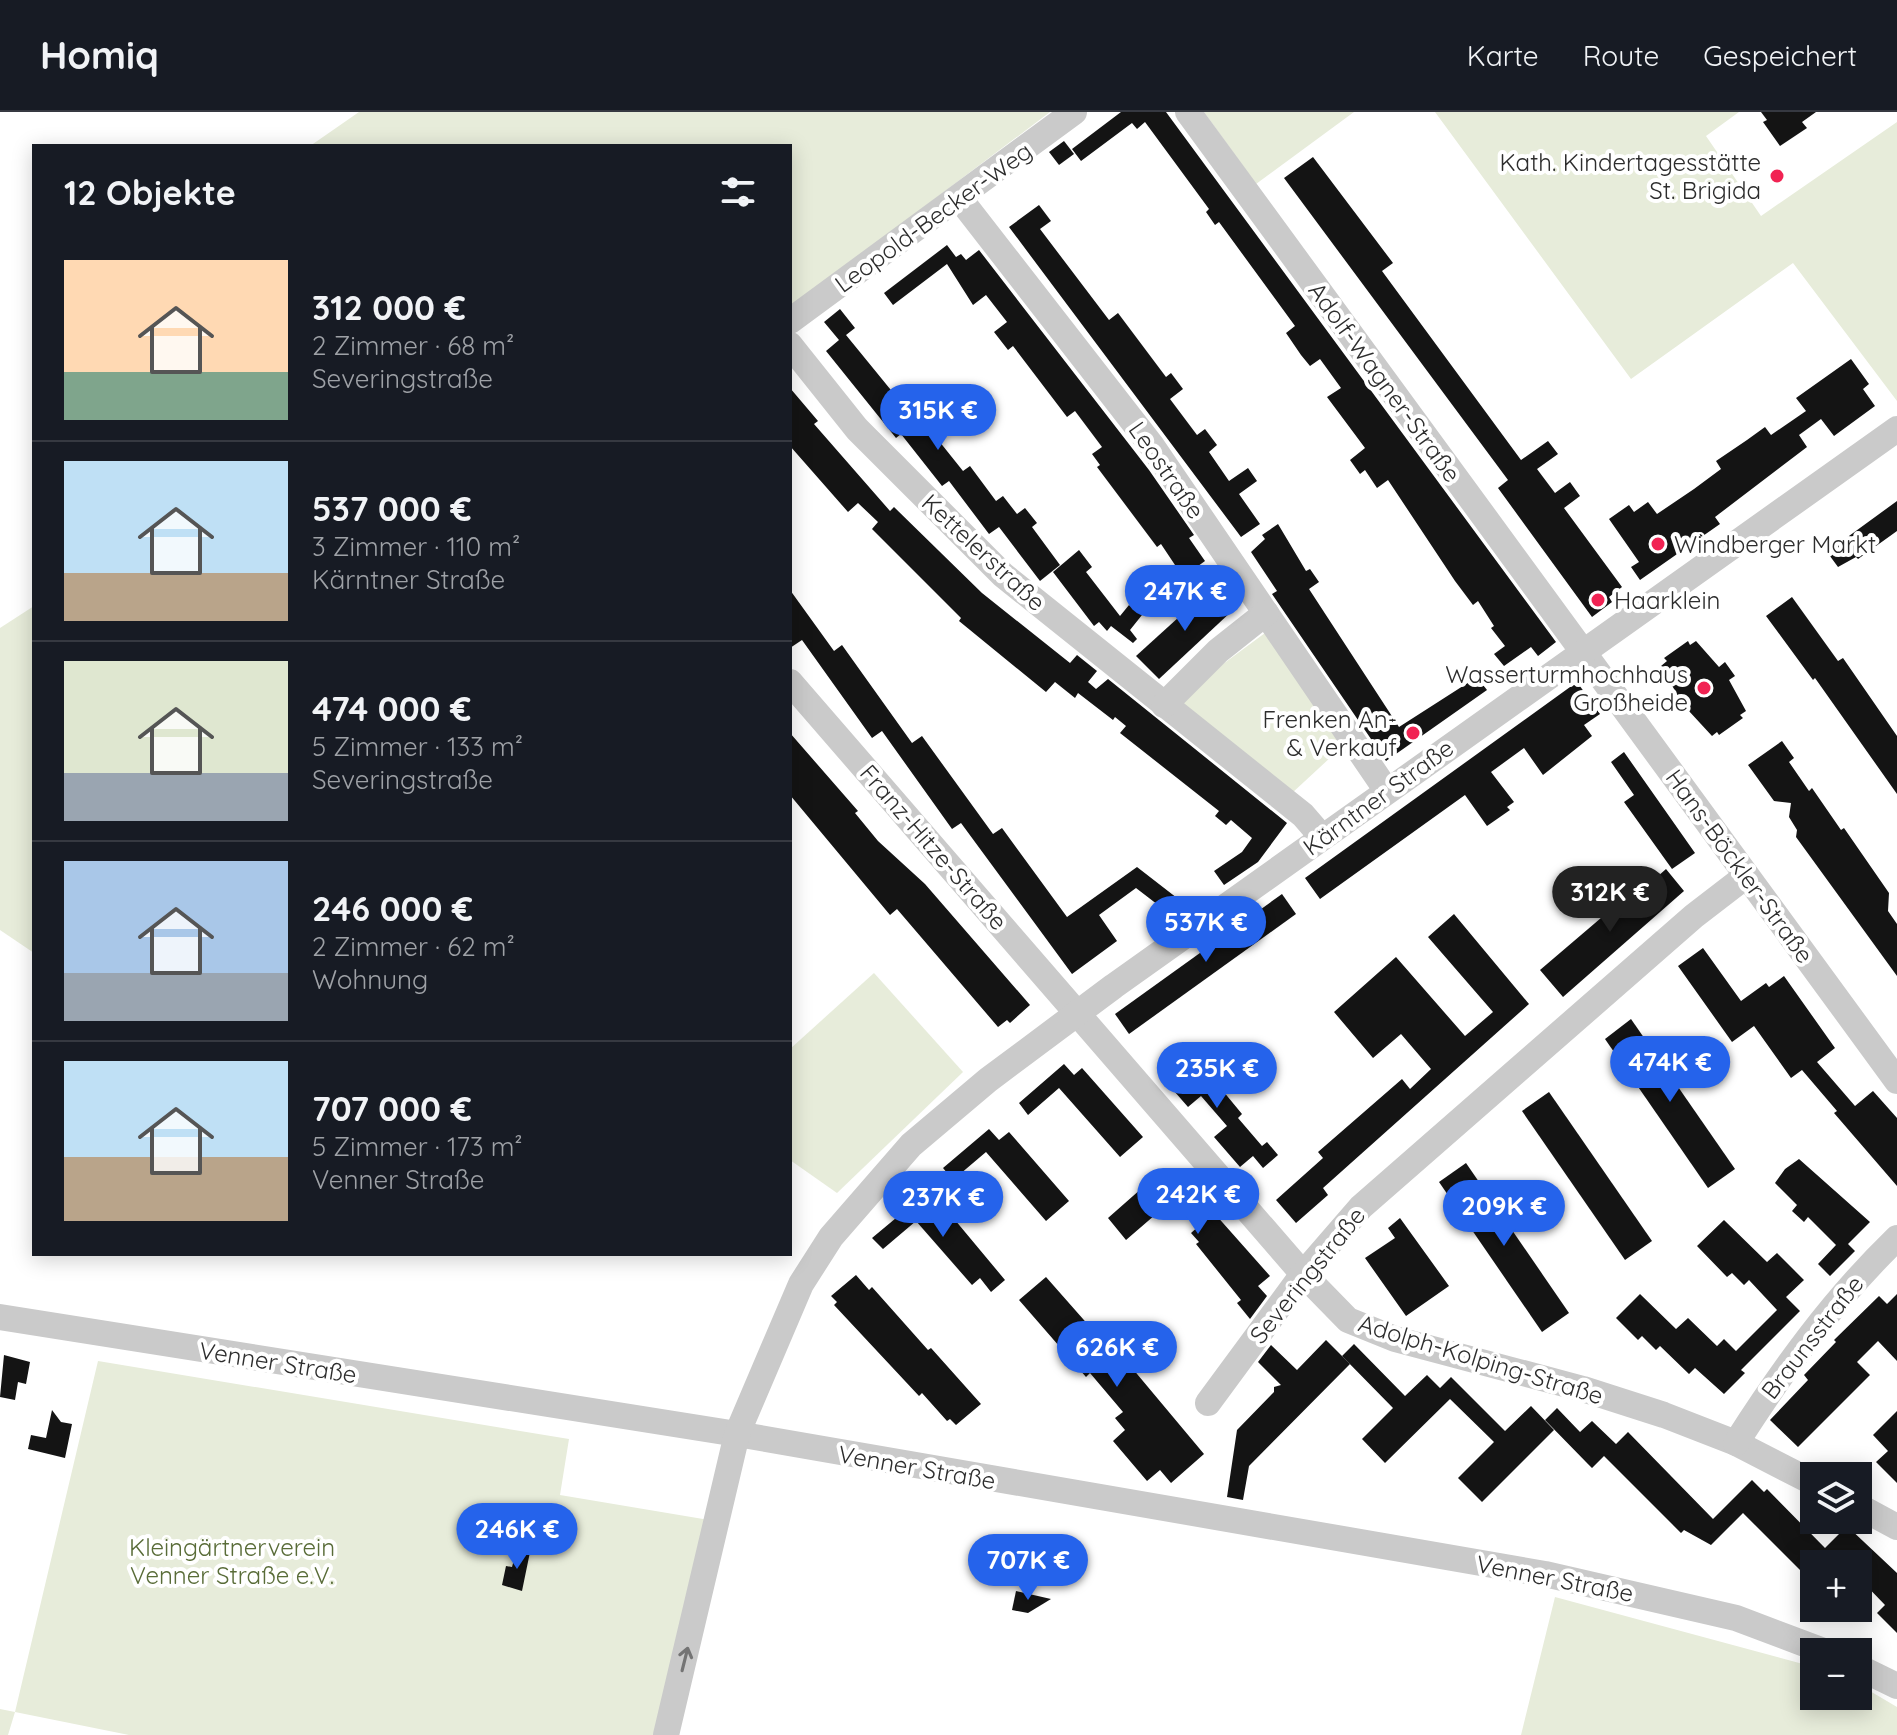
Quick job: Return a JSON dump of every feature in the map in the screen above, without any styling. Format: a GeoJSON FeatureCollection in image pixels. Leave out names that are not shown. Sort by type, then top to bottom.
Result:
{"type":"FeatureCollection","features":[{"type":"Feature","properties":{"kind":"street","name":"Leopold-Becker-Weg"},"geometry":{"type":"LineString","coordinates":[[792,320],[960,199],[1074,112]]}},
{"type":"Feature","properties":{"kind":"street","name":"Adolf-Wagner-Straße"},"geometry":{"type":"LineString","coordinates":[[1188,112],[1582,651]]}},
{"type":"Feature","properties":{"kind":"street","name":"Leostraße"},"geometry":{"type":"LineString","coordinates":[[960,199],[1144,435],[1387,791]]}},
{"type":"Feature","properties":{"kind":"street","name":"Kettelerstraße"},"geometry":{"type":"LineString","coordinates":[[792,348],[857,429],[1003,575],[1303,815],[1322,837]]}},
{"type":"Feature","properties":{"kind":"street","name":"Kärntner Straße"},"geometry":{"type":"LineString","coordinates":[[666,1735],[737,1434],[801,1284],[850,1213],[911,1145],[1077,1013],[1897,429]]}},
{"type":"Feature","properties":{"kind":"street"},"geometry":{"type":"LineString","coordinates":[[1164,705],[1218,651],[1266,613]]}},
{"type":"Feature","properties":{"kind":"street","name":"Hans-Böckler-Straße"},"geometry":{"type":"LineString","coordinates":[[1582,651],[1897,1081]]}},
{"type":"Feature","properties":{"kind":"street","name":"Franz-Hitze-Straße"},"geometry":{"type":"LineString","coordinates":[[792,684],[1077,1013]]}},
{"type":"Feature","properties":{"kind":"street","name":"Severingstraße"},"geometry":{"type":"LineString","coordinates":[[1208,1403],[1303,1274],[1361,1207],[1694,916],[1746,876]]}},
{"type":"Feature","properties":{"kind":"street","name":"Adolph-Kolping-Straße"},"geometry":{"type":"LineString","coordinates":[[1077,1013],[1303,1274],[1348,1320],[1383,1334],[1583,1389],[1736,1443],[1800,1476]]}},
{"type":"Feature","properties":{"kind":"street","name":"Braunsstraße"},"geometry":{"type":"LineString","coordinates":[[1736,1443],[1792,1356],[1849,1284],[1897,1238]]}},
{"type":"Feature","properties":{"kind":"street","name":"Venner Straße"},"geometry":{"type":"LineString","coordinates":[[12,1319],[737,1434],[1545,1574],[1736,1618],[1800,1642]]}},
{"type":"Feature","properties":{"kind":"street"},"geometry":{"type":"LineString","coordinates":[[1872,1514],[1897,1527]]}},
{"type":"Feature","properties":{"kind":"street"},"geometry":{"type":"LineString","coordinates":[[1872,1674],[1897,1686]]}},
{"type":"Feature","properties":{"kind":"green space"},"geometry":{"type":"Polygon","coordinates":[[[359,112],[1050,112],[792,306],[792,144],[313,144],[359,112]]]}},
{"type":"Feature","properties":{"kind":"green space"},"geometry":{"type":"Polygon","coordinates":[[[1204,112],[1354,112],[1256,184],[1204,112]]]}},
{"type":"Feature","properties":{"kind":"green space"},"geometry":{"type":"Polygon","coordinates":[[[1435,112],[1739,112],[1706,136],[1761,216],[1897,122],[1897,401],[1793,263],[1631,379],[1435,112]]]}},
{"type":"Feature","properties":{"kind":"green space"},"geometry":{"type":"Polygon","coordinates":[[[32,607],[32,952],[0,930],[0,628],[32,607]]]}},
{"type":"Feature","properties":{"kind":"green space"},"geometry":{"type":"Polygon","coordinates":[[[1265,633],[1345,744],[1291,794],[1180,706],[1219,667],[1265,633]]]}},
{"type":"Feature","properties":{"kind":"green space"},"geometry":{"type":"Polygon","coordinates":[[[874,973],[963,1072],[837,1193],[792,1161],[792,1047],[874,973]]]}},
{"type":"Feature","properties":{"kind":"green space","name":"Kleingärtnerverein Venner Straße e.V."},"geometry":{"type":"Polygon","coordinates":[[[98,1361],[569,1439],[560,1495],[715,1521],[662,1735],[129,1735],[15,1712],[98,1361]]]}},
{"type":"Feature","properties":{"kind":"green space"},"geometry":{"type":"Polygon","coordinates":[[[1555,1597],[1800,1663],[1800,1710],[1872,1710],[1872,1692],[1897,1707],[1897,1735],[1521,1735],[1555,1597]]]}},
{"type":"Feature","properties":{"kind":"green space"},"geometry":{"type":"Polygon","coordinates":[[[0,1709],[15,1712],[8,1735],[0,1735],[0,1709]]]}},
{"type":"Feature","properties":{"kind":"building"},"geometry":{"type":"Polygon","coordinates":[[[1121,112],[1166,112],[1556,642],[1538,656],[1531,647],[1504,666],[1494,654],[1505,646],[1491,628],[1494,626],[1478,601],[1473,605],[1455,581],[1388,480],[1377,488],[1365,470],[1360,474],[1350,460],[1365,448],[1327,397],[1341,388],[1320,359],[1310,366],[1301,355],[1286,333],[1295,326],[1219,222],[1215,225],[1206,212],[1209,209],[1145,122],[1137,129],[1132,123],[1081,161],[1072,149],[1121,112]]]}},
{"type":"Feature","properties":{"kind":"building"},"geometry":{"type":"Polygon","coordinates":[[[1761,112],[1816,112],[1802,122],[1807,128],[1780,146],[1763,122],[1767,120],[1761,112]]]}},
{"type":"Feature","properties":{"kind":"building"},"geometry":{"type":"Polygon","coordinates":[[[1064,141],[1074,154],[1059,165],[1049,152],[1064,141]]]}},
{"type":"Feature","properties":{"kind":"building"},"geometry":{"type":"Polygon","coordinates":[[[1313,157],[1393,263],[1382,271],[1521,460],[1548,441],[1558,454],[1537,469],[1555,493],[1570,482],[1580,496],[1564,508],[1622,587],[1609,597],[1612,602],[1592,617],[1498,488],[1508,480],[1284,178],[1313,157]]]}},
{"type":"Feature","properties":{"kind":"building"},"geometry":{"type":"Polygon","coordinates":[[[1039,205],[1051,221],[1040,229],[1109,320],[1118,313],[1166,377],[1171,373],[1183,389],[1170,399],[1197,435],[1205,429],[1217,445],[1209,452],[1229,481],[1248,468],[1257,481],[1239,494],[1260,524],[1241,537],[1009,227],[1039,205]]]}},
{"type":"Feature","properties":{"kind":"building"},"geometry":{"type":"Polygon","coordinates":[[[947,245],[956,257],[961,254],[966,260],[979,250],[1149,470],[1194,535],[1189,538],[1205,561],[1183,577],[1161,544],[1157,547],[1097,467],[1100,465],[1092,454],[1102,447],[1075,411],[1067,417],[1013,346],[1008,350],[994,332],[1007,322],[986,295],[973,305],[947,264],[893,305],[884,293],[947,245]]]}},
{"type":"Feature","properties":{"kind":"building"},"geometry":{"type":"Polygon","coordinates":[[[840,309],[855,328],[846,335],[917,422],[934,409],[947,427],[935,436],[963,471],[970,466],[996,501],[1003,496],[1017,514],[1025,508],[1037,523],[1032,527],[1060,565],[1040,581],[999,527],[989,534],[949,481],[942,486],[901,434],[896,438],[826,351],[839,340],[824,322],[840,309]]]}},
{"type":"Feature","properties":{"kind":"building"},"geometry":{"type":"Polygon","coordinates":[[[1851,359],[1869,384],[1863,389],[1875,406],[1834,436],[1821,419],[1799,435],[1807,447],[1715,517],[1720,524],[1640,580],[1631,567],[1639,562],[1609,519],[1629,505],[1634,512],[1648,502],[1657,514],[1721,469],[1716,461],[1765,427],[1771,435],[1806,411],[1796,398],[1851,359]]]}},
{"type":"Feature","properties":{"kind":"building"},"geometry":{"type":"Polygon","coordinates":[[[792,390],[818,421],[814,424],[890,511],[894,507],[982,593],[1070,663],[1077,655],[1097,671],[1088,682],[1096,689],[1108,679],[1287,823],[1258,862],[1224,885],[1214,871],[1242,852],[1252,838],[1231,820],[1226,825],[1215,816],[1219,811],[1120,733],[1126,726],[1115,717],[1113,720],[1078,693],[1075,698],[1055,682],[1046,692],[959,621],[961,618],[872,529],[878,522],[858,503],[848,512],[792,448],[792,390]]]}},
{"type":"Feature","properties":{"kind":"building"},"geometry":{"type":"Polygon","coordinates":[[[1897,501],[1897,531],[1858,559],[1856,557],[1838,567],[1827,552],[1897,501]]]}},
{"type":"Feature","properties":{"kind":"building"},"geometry":{"type":"Polygon","coordinates":[[[1278,524],[1306,571],[1310,569],[1319,582],[1309,589],[1399,727],[1477,677],[1487,690],[1386,761],[1272,594],[1277,591],[1251,552],[1265,539],[1262,535],[1278,524]]]}},
{"type":"Feature","properties":{"kind":"building"},"geometry":{"type":"Polygon","coordinates":[[[1079,550],[1092,567],[1086,572],[1120,616],[1129,605],[1142,615],[1130,630],[1137,639],[1133,643],[1111,626],[1107,631],[1099,622],[1094,626],[1053,572],[1079,550]]]}},
{"type":"Feature","properties":{"kind":"building"},"geometry":{"type":"Polygon","coordinates":[[[1212,587],[1233,610],[1159,679],[1136,656],[1212,587]]]}},
{"type":"Feature","properties":{"kind":"building"},"geometry":{"type":"Polygon","coordinates":[[[792,593],[834,651],[842,645],[912,743],[922,736],[993,834],[1002,828],[1067,917],[1137,867],[1177,898],[1162,908],[1136,888],[1099,915],[1117,941],[1072,974],[961,823],[952,829],[882,731],[872,738],[802,640],[792,647],[792,593]]]}},
{"type":"Feature","properties":{"kind":"building"},"geometry":{"type":"Polygon","coordinates":[[[1792,597],[1838,661],[1843,658],[1897,736],[1897,794],[1815,678],[1813,680],[1766,616],[1792,597]]]}},
{"type":"Feature","properties":{"kind":"building","name":"Wasserturmhochhaus Großheide"},"geometry":{"type":"Polygon","coordinates":[[[1688,641],[1690,645],[1696,641],[1719,667],[1725,662],[1735,676],[1729,680],[1746,711],[1740,715],[1743,718],[1719,735],[1717,732],[1712,736],[1688,710],[1682,714],[1673,700],[1678,696],[1661,666],[1667,661],[1664,658],[1688,641]]]}},
{"type":"Feature","properties":{"kind":"building"},"geometry":{"type":"Polygon","coordinates":[[[1577,682],[1600,714],[1584,725],[1592,736],[1543,775],[1524,748],[1491,772],[1514,802],[1507,807],[1510,810],[1487,826],[1465,795],[1320,899],[1305,878],[1577,682]]]}},
{"type":"Feature","properties":{"kind":"building"},"geometry":{"type":"Polygon","coordinates":[[[792,735],[858,811],[855,813],[878,841],[925,884],[1030,1005],[1010,1023],[1007,1020],[998,1027],[897,909],[890,915],[792,797],[792,735]]]}},
{"type":"Feature","properties":{"kind":"building"},"geometry":{"type":"Polygon","coordinates":[[[1782,741],[1794,758],[1789,762],[1809,791],[1812,788],[1841,830],[1844,828],[1889,893],[1888,911],[1897,924],[1897,976],[1796,837],[1797,830],[1789,817],[1791,803],[1774,801],[1748,765],[1782,741]]]}},
{"type":"Feature","properties":{"kind":"building"},"geometry":{"type":"Polygon","coordinates":[[[1624,752],[1695,853],[1672,869],[1624,802],[1634,795],[1611,762],[1624,752]]]}},
{"type":"Feature","properties":{"kind":"building"},"geometry":{"type":"Polygon","coordinates":[[[1666,869],[1684,891],[1563,997],[1540,970],[1615,906],[1619,911],[1666,869]]]}},
{"type":"Feature","properties":{"kind":"building"},"geometry":{"type":"Polygon","coordinates":[[[1282,894],[1296,914],[1129,1034],[1115,1014],[1282,894]]]}},
{"type":"Feature","properties":{"kind":"building"},"geometry":{"type":"Polygon","coordinates":[[[1454,914],[1529,1004],[1323,1188],[1328,1195],[1296,1223],[1276,1200],[1323,1158],[1318,1152],[1402,1079],[1410,1089],[1431,1069],[1401,1034],[1373,1058],[1334,1012],[1396,957],[1465,1036],[1493,1012],[1428,937],[1454,914]]]}},
{"type":"Feature","properties":{"kind":"building"},"geometry":{"type":"Polygon","coordinates":[[[1703,948],[1741,1001],[1766,983],[1769,987],[1784,976],[1835,1048],[1817,1062],[1855,1106],[1873,1091],[1897,1118],[1897,1186],[1834,1113],[1837,1111],[1802,1070],[1791,1078],[1754,1026],[1732,1042],[1678,966],[1703,948]]]}},
{"type":"Feature","properties":{"kind":"building"},"geometry":{"type":"Polygon","coordinates":[[[1631,1019],[1735,1169],[1708,1188],[1605,1039],[1631,1019]]]}},
{"type":"Feature","properties":{"kind":"building"},"geometry":{"type":"Polygon","coordinates":[[[1190,1051],[1242,1114],[1238,1118],[1262,1146],[1267,1142],[1278,1155],[1263,1168],[1253,1156],[1240,1167],[1214,1137],[1227,1126],[1201,1096],[1188,1107],[1161,1076],[1190,1051]]]}},
{"type":"Feature","properties":{"kind":"building"},"geometry":{"type":"Polygon","coordinates":[[[1064,1064],[1074,1075],[1082,1068],[1143,1137],[1120,1157],[1059,1088],[1028,1115],[1019,1103],[1064,1064]]]}},
{"type":"Feature","properties":{"kind":"building"},"geometry":{"type":"Polygon","coordinates":[[[1549,1092],[1652,1241],[1625,1260],[1522,1111],[1549,1092]]]}},
{"type":"Feature","properties":{"kind":"building"},"geometry":{"type":"Polygon","coordinates":[[[989,1129],[999,1140],[1009,1132],[1069,1201],[1046,1221],[986,1152],[953,1180],[943,1168],[989,1129]]]}},
{"type":"Feature","properties":{"kind":"building"},"geometry":{"type":"Polygon","coordinates":[[[1799,1159],[1870,1222],[1848,1244],[1855,1251],[1830,1276],[1818,1264],[1836,1245],[1808,1217],[1804,1222],[1792,1211],[1797,1205],[1775,1183],[1785,1169],[1799,1159]]]}},
{"type":"Feature","properties":{"kind":"building"},"geometry":{"type":"Polygon","coordinates":[[[1466,1163],[1569,1313],[1542,1332],[1439,1182],[1466,1163]]]}},
{"type":"Feature","properties":{"kind":"building"},"geometry":{"type":"Polygon","coordinates":[[[1176,1170],[1270,1276],[1258,1286],[1267,1296],[1250,1319],[1237,1303],[1241,1300],[1196,1244],[1199,1242],[1191,1233],[1201,1224],[1177,1196],[1126,1240],[1108,1218],[1158,1174],[1164,1181],[1176,1170]]]}},
{"type":"Feature","properties":{"kind":"building"},"geometry":{"type":"Polygon","coordinates":[[[914,1194],[924,1205],[935,1196],[1005,1280],[991,1292],[980,1278],[972,1285],[916,1221],[883,1249],[872,1238],[896,1218],[892,1213],[914,1194]]]}},
{"type":"Feature","properties":{"kind":"building"},"geometry":{"type":"Polygon","coordinates":[[[1400,1218],[1449,1286],[1406,1316],[1365,1258],[1395,1238],[1388,1228],[1400,1218]]]}},
{"type":"Feature","properties":{"kind":"building"},"geometry":{"type":"Polygon","coordinates":[[[1724,1220],[1767,1262],[1777,1253],[1804,1280],[1786,1297],[1800,1311],[1741,1370],[1745,1373],[1724,1394],[1695,1368],[1689,1374],[1660,1346],[1656,1350],[1642,1336],[1638,1340],[1616,1318],[1640,1294],[1676,1329],[1688,1318],[1717,1346],[1724,1339],[1736,1351],[1777,1310],[1749,1280],[1744,1285],[1732,1273],[1727,1277],[1697,1246],[1724,1220]]]}},
{"type":"Feature","properties":{"kind":"building"},"geometry":{"type":"Polygon","coordinates":[[[856,1275],[869,1290],[872,1287],[981,1404],[956,1425],[950,1419],[947,1421],[922,1393],[919,1396],[834,1305],[837,1302],[831,1296],[856,1275]]]}},
{"type":"Feature","properties":{"kind":"building"},"geometry":{"type":"Polygon","coordinates":[[[1046,1277],[1113,1353],[1117,1350],[1204,1454],[1171,1483],[1160,1470],[1147,1481],[1113,1441],[1125,1430],[1115,1418],[1123,1412],[1090,1373],[1086,1377],[1019,1300],[1046,1277]]]}},
{"type":"Feature","properties":{"kind":"building"},"geometry":{"type":"Polygon","coordinates":[[[1897,1294],[1897,1361],[1878,1341],[1857,1362],[1870,1375],[1798,1447],[1770,1420],[1808,1380],[1804,1375],[1836,1342],[1834,1340],[1879,1296],[1887,1304],[1897,1294]]]}},
{"type":"Feature","properties":{"kind":"building"},"geometry":{"type":"Polygon","coordinates":[[[1326,1340],[1350,1364],[1249,1466],[1243,1500],[1227,1497],[1237,1430],[1274,1392],[1274,1387],[1281,1385],[1258,1362],[1271,1345],[1297,1370],[1326,1340]]]}},
{"type":"Feature","properties":{"kind":"building"},"geometry":{"type":"Polygon","coordinates":[[[1354,1344],[1405,1396],[1427,1375],[1440,1388],[1451,1377],[1505,1431],[1531,1406],[1554,1430],[1482,1502],[1458,1478],[1494,1442],[1450,1399],[1385,1463],[1362,1439],[1393,1408],[1342,1356],[1354,1344]]]}},
{"type":"Feature","properties":{"kind":"building"},"geometry":{"type":"Polygon","coordinates":[[[4,1355],[30,1362],[26,1384],[18,1382],[15,1400],[0,1397],[4,1355]]]}},
{"type":"Feature","properties":{"kind":"building"},"geometry":{"type":"Polygon","coordinates":[[[1557,1408],[1580,1432],[1592,1421],[1616,1444],[1628,1432],[1713,1519],[1752,1480],[1764,1492],[1767,1489],[1800,1523],[1800,1534],[1811,1534],[1825,1548],[1839,1534],[1856,1534],[1897,1573],[1897,1633],[1877,1613],[1885,1605],[1872,1592],[1872,1550],[1800,1550],[1800,1570],[1743,1513],[1711,1545],[1684,1530],[1681,1533],[1604,1456],[1592,1468],[1545,1420],[1557,1408]]]}},
{"type":"Feature","properties":{"kind":"building"},"geometry":{"type":"Polygon","coordinates":[[[52,1410],[61,1422],[72,1424],[65,1458],[28,1449],[31,1435],[46,1438],[52,1410]]]}},
{"type":"Feature","properties":{"kind":"building"},"geometry":{"type":"Polygon","coordinates":[[[1897,1411],[1897,1483],[1876,1462],[1888,1451],[1873,1435],[1897,1411]]]}},
{"type":"Feature","properties":{"kind":"building"},"geometry":{"type":"Polygon","coordinates":[[[517,1549],[530,1552],[522,1591],[502,1585],[506,1566],[512,1567],[517,1549]]]}},
{"type":"Feature","properties":{"kind":"building"},"geometry":{"type":"Polygon","coordinates":[[[1016,1591],[1051,1599],[1028,1613],[1012,1610],[1016,1591]]]}},
{"type":"Feature","properties":{"kind":"place","name":"Kath. Kindertagesstätte St. Brigida"},"geometry":{"type":"Point","coordinates":[1777,176]}},
{"type":"Feature","properties":{"kind":"place","name":"Windberger Markt"},"geometry":{"type":"Point","coordinates":[1658,544]}},
{"type":"Feature","properties":{"kind":"place","name":"Haarklein"},"geometry":{"type":"Point","coordinates":[1598,600]}},
{"type":"Feature","properties":{"kind":"place","name":"Wasserturmhochhaus Großheide"},"geometry":{"type":"Point","coordinates":[1704,688]}},
{"type":"Feature","properties":{"kind":"place","name":"Frenken An- & Verkauf"},"geometry":{"type":"Point","coordinates":[1413,733]}}]}
